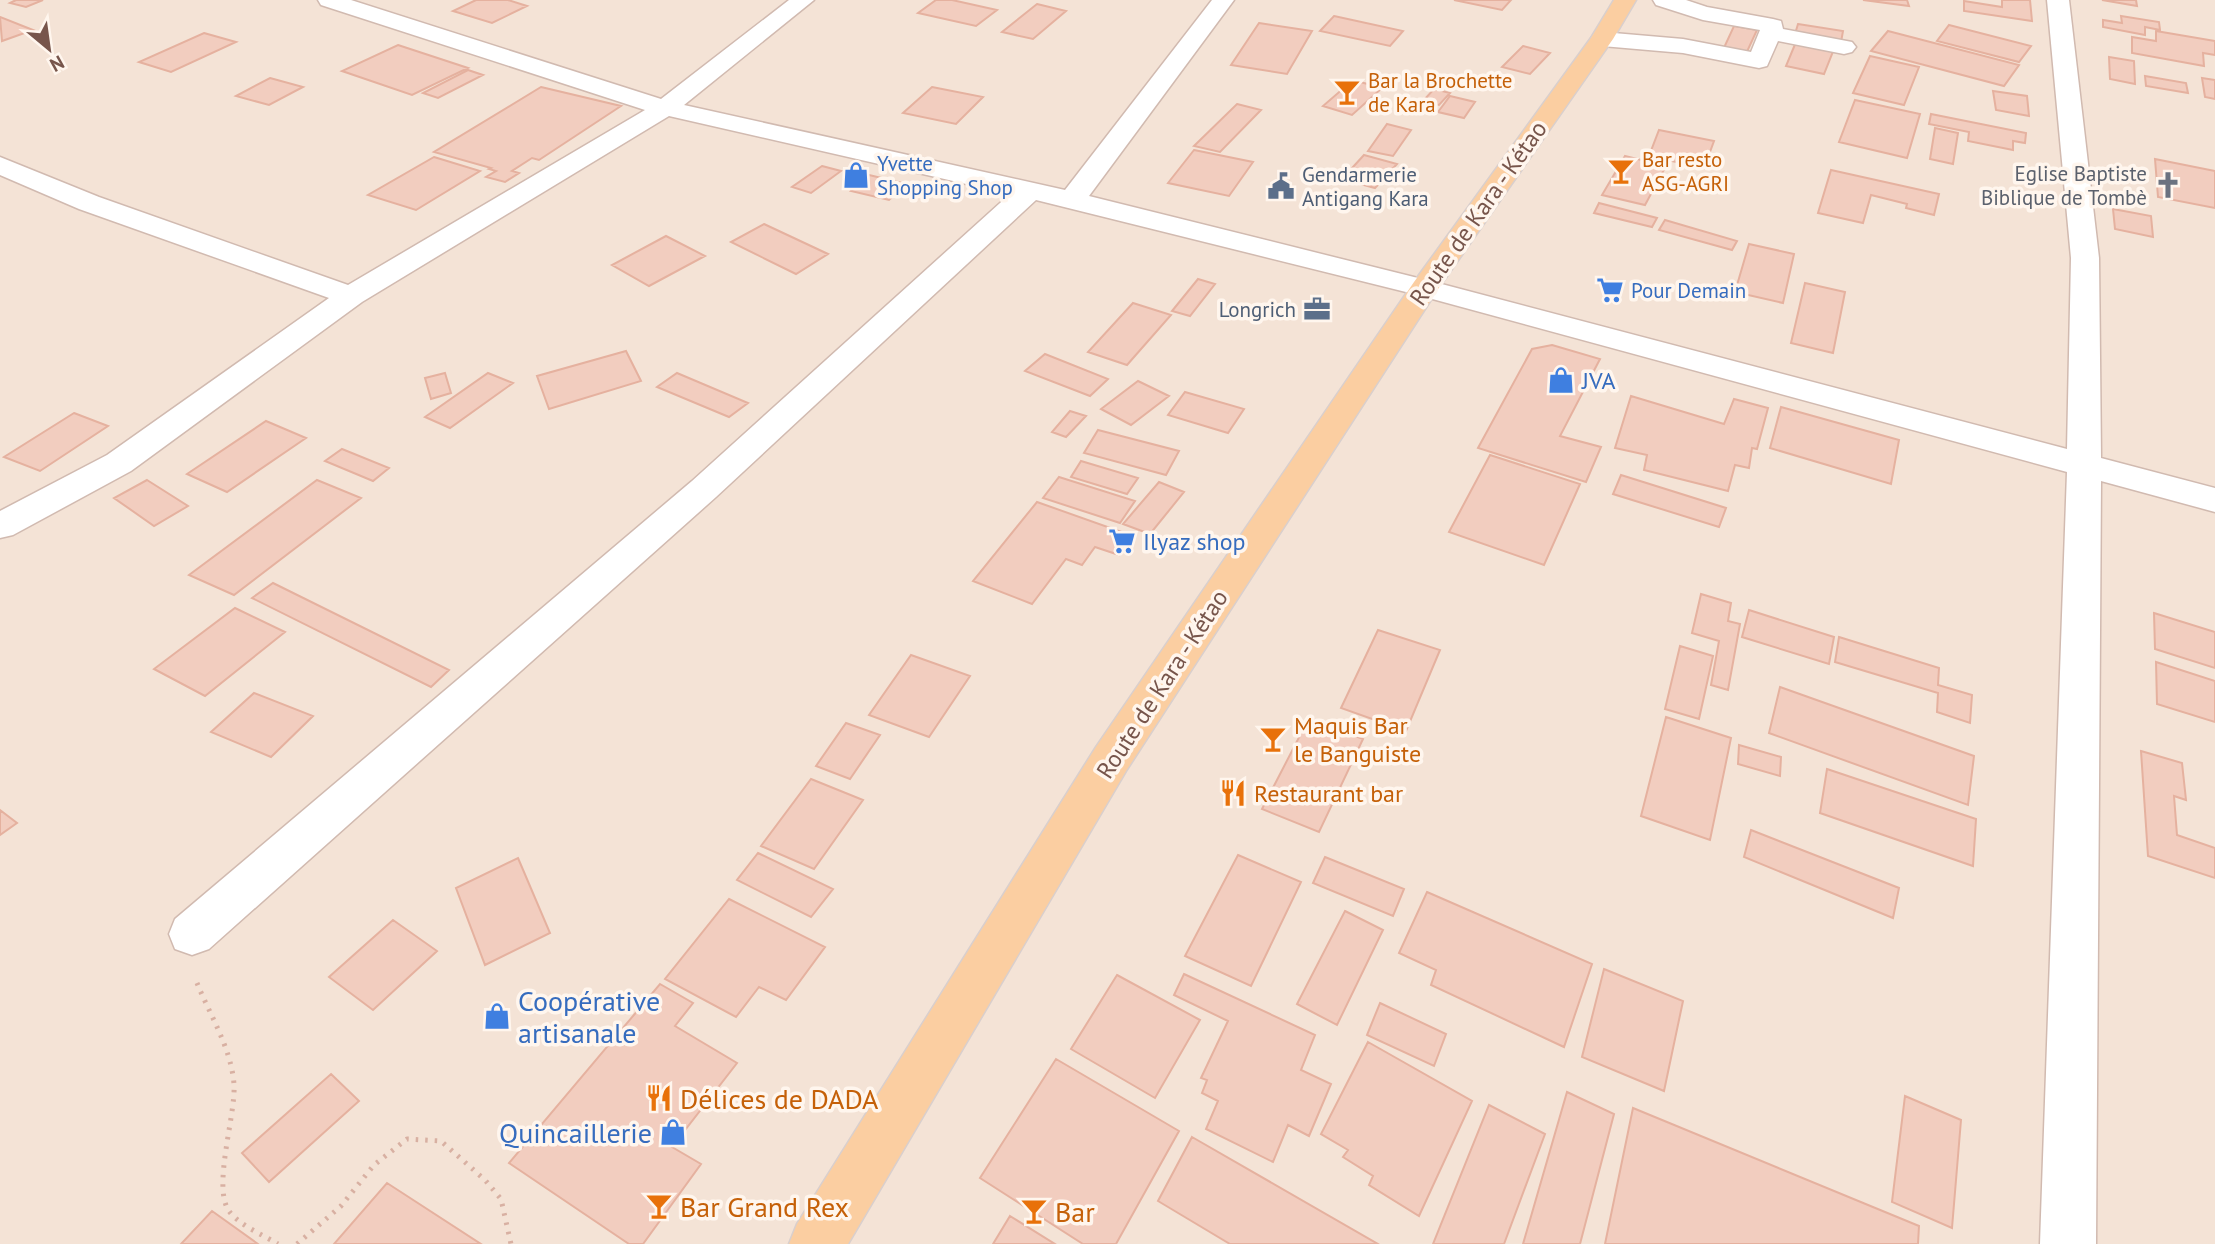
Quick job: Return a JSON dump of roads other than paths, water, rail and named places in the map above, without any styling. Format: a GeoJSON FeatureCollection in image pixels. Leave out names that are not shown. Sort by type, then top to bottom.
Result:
{"type":"FeatureCollection","features":[{"type":"Feature","properties":{"kind":"main road","name":"Route de Kara - Kétao"},"geometry":{"type":"LineString","coordinates":[[817,1244],[1111,759],[1424,288],[1602,39],[1625,0]]}},
{"type":"Feature","properties":{"kind":"street"},"geometry":{"type":"LineString","coordinates":[[0,526],[119,463],[351,296],[665,108],[803,0]]}},
{"type":"Feature","properties":{"kind":"street"},"geometry":{"type":"LineString","coordinates":[[1072,200],[1223,0]]}},
{"type":"Feature","properties":{"kind":"street"},"geometry":{"type":"LineString","coordinates":[[1602,39],[1683,46],[1759,61],[1773,26],[1703,13],[1664,0]]}},
{"type":"Feature","properties":{"kind":"street"},"geometry":{"type":"LineString","coordinates":[[2058,0],[2085,258],[2084,466],[2068,1244]]}},
{"type":"Feature","properties":{"kind":"street"},"geometry":{"type":"LineString","coordinates":[[341,1],[665,108],[1072,200],[1424,288],[2215,500]]}},
{"type":"Feature","properties":{"kind":"street"},"geometry":{"type":"LineString","coordinates":[[1683,46],[1703,13]]}},
{"type":"Feature","properties":{"kind":"street"},"geometry":{"type":"LineString","coordinates":[[1770,33],[1844,47]]}},
{"type":"Feature","properties":{"kind":"street"},"geometry":{"type":"LineString","coordinates":[[0,165],[89,203],[351,296]]}},
{"type":"Feature","properties":{"kind":"street"},"geometry":{"type":"LineString","coordinates":[[192,934],[705,489],[969,244],[1030,191]]}},
{"type":"Feature","properties":{"kind":"place","name":"Bar la Brochette de Kara"},"geometry":{"type":"Point","coordinates":[1347,92]}},
{"type":"Feature","properties":{"kind":"place","name":"Bar resto ASG-AGRI"},"geometry":{"type":"Point","coordinates":[1621,171]}},
{"type":"Feature","properties":{"kind":"place","name":"Yvette Shopping Shop"},"geometry":{"type":"Point","coordinates":[856,175]}},
{"type":"Feature","properties":{"kind":"place","name":"Eglise Baptiste Biblique de Tombè"},"geometry":{"type":"Point","coordinates":[2168,185]}},
{"type":"Feature","properties":{"kind":"place","name":"Gendarmerie Antigang Kara"},"geometry":{"type":"Point","coordinates":[1281,186]}},
{"type":"Feature","properties":{"kind":"place","name":"Pour Demain"},"geometry":{"type":"Point","coordinates":[1610,290]}},
{"type":"Feature","properties":{"kind":"place","name":"Longrich"},"geometry":{"type":"Point","coordinates":[1317,309]}},
{"type":"Feature","properties":{"kind":"place","name":"JVA"},"geometry":{"type":"Point","coordinates":[1561,380]}},
{"type":"Feature","properties":{"kind":"place","name":"Ilyaz shop"},"geometry":{"type":"Point","coordinates":[1122,541]}},
{"type":"Feature","properties":{"kind":"place","name":"Maquis Bar le Banguiste"},"geometry":{"type":"Point","coordinates":[1273,739]}},
{"type":"Feature","properties":{"kind":"place","name":"Restaurant bar"},"geometry":{"type":"Point","coordinates":[1233,793]}},
{"type":"Feature","properties":{"kind":"place","name":"Coopérative artisanale"},"geometry":{"type":"Point","coordinates":[497,1016]}},
{"type":"Feature","properties":{"kind":"place","name":"Délices de DADA"},"geometry":{"type":"Point","coordinates":[659,1098]}},
{"type":"Feature","properties":{"kind":"place","name":"Quincaillerie"},"geometry":{"type":"Point","coordinates":[673,1132]}},
{"type":"Feature","properties":{"kind":"place","name":"Bar Grand Rex"},"geometry":{"type":"Point","coordinates":[659,1206]}},
{"type":"Feature","properties":{"kind":"place","name":"Bar"},"geometry":{"type":"Point","coordinates":[1034,1211]}}]}
